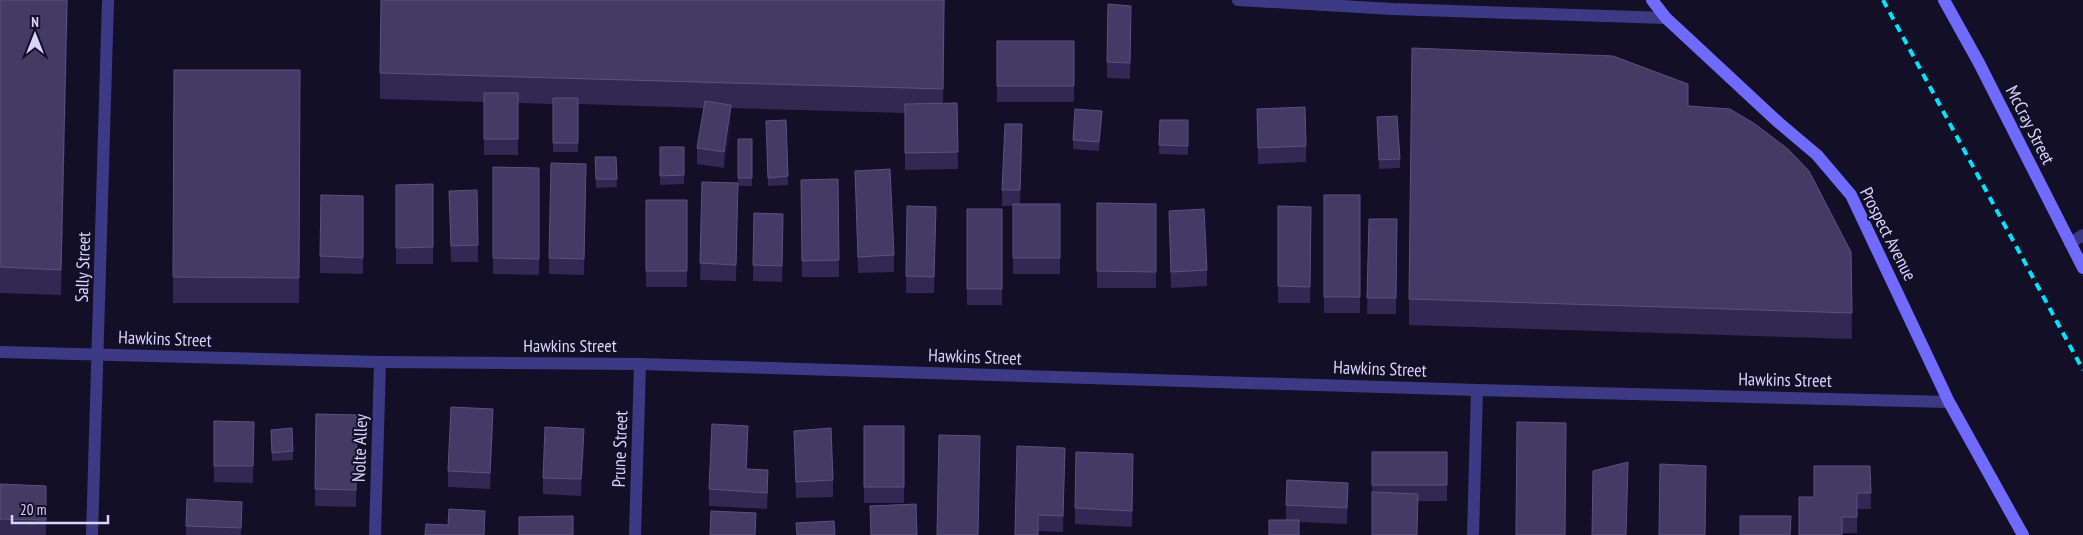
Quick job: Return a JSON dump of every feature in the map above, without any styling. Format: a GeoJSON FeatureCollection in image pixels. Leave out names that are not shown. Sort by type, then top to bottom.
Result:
{"type":"FeatureCollection","features":[{"type":"Feature","properties":{"kind":"street","name":"Sally Street"},"geometry":{"type":"LineString","coordinates":[[92,535],[108,0]]}},
{"type":"Feature","properties":{"kind":"street"},"geometry":{"type":"LineString","coordinates":[[1238,0],[1394,9],[1666,18]]}},
{"type":"Feature","properties":{"kind":"street","name":"Prospect Avenue"},"geometry":{"type":"LineString","coordinates":[[1652,0],[1666,18],[1778,122],[1818,155],[1851,195],[1949,402],[2023,535]]}},
{"type":"Feature","properties":{"kind":"street","name":"McCray Street"},"geometry":{"type":"LineString","coordinates":[[1944,0],[1979,64],[2083,268]]}},
{"type":"Feature","properties":{"kind":"street"},"geometry":{"type":"LineString","coordinates":[[2070,243],[2083,235]]}},
{"type":"Feature","properties":{"kind":"street","name":"Hawkins Street"},"geometry":{"type":"LineString","coordinates":[[0,352],[380,362],[640,364],[1477,390],[1949,402]]}},
{"type":"Feature","properties":{"kind":"street","name":"Nolte Alley"},"geometry":{"type":"LineString","coordinates":[[374,535],[380,362]]}},
{"type":"Feature","properties":{"kind":"street","name":"Prune Street"},"geometry":{"type":"LineString","coordinates":[[635,535],[640,364]]}},
{"type":"Feature","properties":{"kind":"street"},"geometry":{"type":"LineString","coordinates":[[1473,535],[1477,390]]}},
{"type":"Feature","properties":{"kind":"building"},"geometry":{"type":"Polygon","coordinates":[[[0,0],[67,0],[61,270],[0,267],[0,0]]]}},
{"type":"Feature","properties":{"kind":"building"},"geometry":{"type":"Polygon","coordinates":[[[381,0],[944,0],[943,89],[380,73],[381,0]]]}},
{"type":"Feature","properties":{"kind":"building"},"geometry":{"type":"Polygon","coordinates":[[[1108,4],[1131,6],[1130,63],[1107,62],[1108,4]]]}},
{"type":"Feature","properties":{"kind":"building"},"geometry":{"type":"Polygon","coordinates":[[[997,41],[1074,41],[1074,86],[997,86],[997,41]]]}},
{"type":"Feature","properties":{"kind":"building"},"geometry":{"type":"Polygon","coordinates":[[[1412,48],[1613,56],[1688,84],[1688,106],[1730,109],[1755,124],[1788,149],[1809,171],[1851,252],[1852,313],[1409,299],[1412,48]]]}},
{"type":"Feature","properties":{"kind":"building"},"geometry":{"type":"Polygon","coordinates":[[[174,70],[300,70],[299,278],[173,277],[174,70]]]}},
{"type":"Feature","properties":{"kind":"building"},"geometry":{"type":"Polygon","coordinates":[[[484,93],[518,93],[518,139],[484,139],[484,93]]]}},
{"type":"Feature","properties":{"kind":"building"},"geometry":{"type":"Polygon","coordinates":[[[553,98],[578,98],[578,143],[553,143],[553,98]]]}},
{"type":"Feature","properties":{"kind":"building"},"geometry":{"type":"Polygon","coordinates":[[[705,101],[731,105],[724,152],[697,148],[705,101]]]}},
{"type":"Feature","properties":{"kind":"building"},"geometry":{"type":"Polygon","coordinates":[[[957,103],[958,152],[905,153],[905,104],[957,103]]]}},
{"type":"Feature","properties":{"kind":"building"},"geometry":{"type":"Polygon","coordinates":[[[1305,107],[1306,146],[1258,148],[1257,109],[1305,107]]]}},
{"type":"Feature","properties":{"kind":"building"},"geometry":{"type":"Polygon","coordinates":[[[1075,109],[1102,111],[1099,142],[1073,140],[1075,109]]]}},
{"type":"Feature","properties":{"kind":"building"},"geometry":{"type":"Polygon","coordinates":[[[1397,116],[1400,159],[1379,160],[1377,117],[1397,116]]]}},
{"type":"Feature","properties":{"kind":"building"},"geometry":{"type":"Polygon","coordinates":[[[786,120],[788,176],[768,178],[766,121],[786,120]]]}},
{"type":"Feature","properties":{"kind":"building"},"geometry":{"type":"Polygon","coordinates":[[[1160,120],[1188,120],[1188,146],[1159,145],[1160,120]]]}},
{"type":"Feature","properties":{"kind":"building"},"geometry":{"type":"Polygon","coordinates":[[[1005,124],[1022,124],[1020,190],[1002,190],[1005,124]]]}},
{"type":"Feature","properties":{"kind":"building"},"geometry":{"type":"Polygon","coordinates":[[[738,139],[752,139],[752,178],[738,178],[738,139]]]}},
{"type":"Feature","properties":{"kind":"building"},"geometry":{"type":"Polygon","coordinates":[[[660,147],[684,147],[684,175],[660,176],[660,147]]]}},
{"type":"Feature","properties":{"kind":"building"},"geometry":{"type":"Polygon","coordinates":[[[595,157],[616,157],[617,179],[596,179],[595,157]]]}},
{"type":"Feature","properties":{"kind":"building"},"geometry":{"type":"Polygon","coordinates":[[[551,163],[586,164],[584,259],[549,258],[551,163]]]}},
{"type":"Feature","properties":{"kind":"building"},"geometry":{"type":"Polygon","coordinates":[[[493,167],[539,168],[539,259],[493,258],[493,167]]]}},
{"type":"Feature","properties":{"kind":"building"},"geometry":{"type":"Polygon","coordinates":[[[890,169],[894,255],[858,257],[855,171],[890,169]]]}},
{"type":"Feature","properties":{"kind":"building"},"geometry":{"type":"Polygon","coordinates":[[[838,179],[839,260],[802,261],[801,180],[838,179]]]}},
{"type":"Feature","properties":{"kind":"building"},"geometry":{"type":"Polygon","coordinates":[[[702,182],[738,183],[736,265],[700,263],[702,182]]]}},
{"type":"Feature","properties":{"kind":"building"},"geometry":{"type":"Polygon","coordinates":[[[433,184],[433,247],[396,248],[396,185],[433,184]]]}},
{"type":"Feature","properties":{"kind":"building"},"geometry":{"type":"Polygon","coordinates":[[[477,190],[478,245],[451,246],[449,191],[477,190]]]}},
{"type":"Feature","properties":{"kind":"building"},"geometry":{"type":"Polygon","coordinates":[[[321,195],[363,196],[363,258],[320,256],[321,195]]]}},
{"type":"Feature","properties":{"kind":"building"},"geometry":{"type":"Polygon","coordinates":[[[1324,195],[1360,195],[1360,297],[1324,297],[1324,195]]]}},
{"type":"Feature","properties":{"kind":"building"},"geometry":{"type":"Polygon","coordinates":[[[646,200],[687,200],[687,271],[646,271],[646,200]]]}},
{"type":"Feature","properties":{"kind":"building"},"geometry":{"type":"Polygon","coordinates":[[[1097,203],[1156,204],[1156,272],[1097,271],[1097,203]]]}},
{"type":"Feature","properties":{"kind":"building"},"geometry":{"type":"Polygon","coordinates":[[[1013,204],[1060,204],[1060,258],[1013,258],[1013,204]]]}},
{"type":"Feature","properties":{"kind":"building"},"geometry":{"type":"Polygon","coordinates":[[[907,206],[936,207],[934,277],[906,276],[907,206]]]}},
{"type":"Feature","properties":{"kind":"building"},"geometry":{"type":"Polygon","coordinates":[[[1278,206],[1311,207],[1310,287],[1278,286],[1278,206]]]}},
{"type":"Feature","properties":{"kind":"building"},"geometry":{"type":"Polygon","coordinates":[[[967,209],[1002,209],[1002,289],[967,289],[967,209]]]}},
{"type":"Feature","properties":{"kind":"building"},"geometry":{"type":"Polygon","coordinates":[[[1204,209],[1207,270],[1171,272],[1169,211],[1204,209]]]}},
{"type":"Feature","properties":{"kind":"building"},"geometry":{"type":"Polygon","coordinates":[[[754,213],[783,214],[782,266],[753,265],[754,213]]]}},
{"type":"Feature","properties":{"kind":"building"},"geometry":{"type":"Polygon","coordinates":[[[1369,219],[1397,219],[1396,298],[1367,298],[1369,219]]]}},
{"type":"Feature","properties":{"kind":"building"},"geometry":{"type":"Polygon","coordinates":[[[451,407],[493,409],[490,473],[448,471],[451,407]]]}},
{"type":"Feature","properties":{"kind":"building"},"geometry":{"type":"Polygon","coordinates":[[[316,414],[357,415],[356,490],[315,489],[316,414]]]}},
{"type":"Feature","properties":{"kind":"building"},"geometry":{"type":"Polygon","coordinates":[[[214,421],[254,422],[253,466],[214,466],[214,421]]]}},
{"type":"Feature","properties":{"kind":"building"},"geometry":{"type":"Polygon","coordinates":[[[1517,422],[1566,423],[1565,535],[1516,535],[1517,422]]]}},
{"type":"Feature","properties":{"kind":"building"},"geometry":{"type":"Polygon","coordinates":[[[712,424],[748,426],[746,469],[768,470],[767,493],[709,489],[712,424]]]}},
{"type":"Feature","properties":{"kind":"building"},"geometry":{"type":"Polygon","coordinates":[[[864,426],[904,426],[904,487],[864,487],[864,426]]]}},
{"type":"Feature","properties":{"kind":"building"},"geometry":{"type":"Polygon","coordinates":[[[545,427],[584,429],[581,479],[543,478],[545,427]]]}},
{"type":"Feature","properties":{"kind":"building"},"geometry":{"type":"Polygon","coordinates":[[[292,428],[293,451],[272,453],[271,430],[292,428]]]}},
{"type":"Feature","properties":{"kind":"building"},"geometry":{"type":"Polygon","coordinates":[[[831,428],[833,480],[796,482],[794,431],[831,428]]]}},
{"type":"Feature","properties":{"kind":"building"},"geometry":{"type":"Polygon","coordinates":[[[939,435],[980,436],[978,535],[937,535],[939,435]]]}},
{"type":"Feature","properties":{"kind":"building"},"geometry":{"type":"Polygon","coordinates":[[[1017,446],[1065,448],[1063,516],[1038,515],[1038,535],[1015,535],[1017,446]]]}},
{"type":"Feature","properties":{"kind":"building"},"geometry":{"type":"Polygon","coordinates":[[[1076,452],[1133,454],[1132,511],[1075,508],[1076,452]]]}},
{"type":"Feature","properties":{"kind":"building"},"geometry":{"type":"Polygon","coordinates":[[[1372,452],[1447,452],[1447,485],[1372,485],[1372,452]]]}},
{"type":"Feature","properties":{"kind":"building"},"geometry":{"type":"Polygon","coordinates":[[[1628,462],[1626,535],[1592,535],[1593,471],[1628,462]]]}},
{"type":"Feature","properties":{"kind":"building"},"geometry":{"type":"Polygon","coordinates":[[[1660,464],[1706,466],[1705,535],[1659,535],[1660,464]]]}},
{"type":"Feature","properties":{"kind":"building"},"geometry":{"type":"Polygon","coordinates":[[[1814,466],[1870,466],[1871,493],[1857,493],[1857,517],[1842,517],[1842,535],[1799,535],[1799,497],[1814,497],[1814,466]]]}},
{"type":"Feature","properties":{"kind":"building"},"geometry":{"type":"Polygon","coordinates":[[[1287,480],[1348,483],[1347,508],[1286,505],[1287,480]]]}},
{"type":"Feature","properties":{"kind":"building"},"geometry":{"type":"Polygon","coordinates":[[[0,484],[46,486],[46,520],[0,519],[0,484]]]}},
{"type":"Feature","properties":{"kind":"building"},"geometry":{"type":"Polygon","coordinates":[[[1372,492],[1418,494],[1417,535],[1372,535],[1372,492]]]}},
{"type":"Feature","properties":{"kind":"building"},"geometry":{"type":"Polygon","coordinates":[[[187,499],[242,502],[241,528],[186,526],[187,499]]]}},
{"type":"Feature","properties":{"kind":"building"},"geometry":{"type":"Polygon","coordinates":[[[916,504],[917,535],[871,535],[870,506],[916,504]]]}},
{"type":"Feature","properties":{"kind":"building"},"geometry":{"type":"Polygon","coordinates":[[[449,509],[485,511],[484,535],[425,535],[426,524],[448,525],[449,509]]]}},
{"type":"Feature","properties":{"kind":"building"},"geometry":{"type":"Polygon","coordinates":[[[711,511],[756,513],[755,535],[710,535],[711,511]]]}},
{"type":"Feature","properties":{"kind":"building"},"geometry":{"type":"Polygon","coordinates":[[[573,516],[573,535],[519,535],[519,517],[573,516]]]}},
{"type":"Feature","properties":{"kind":"building"},"geometry":{"type":"Polygon","coordinates":[[[1740,516],[1791,516],[1790,535],[1740,535],[1740,516]]]}},
{"type":"Feature","properties":{"kind":"building"},"geometry":{"type":"Polygon","coordinates":[[[1269,520],[1299,520],[1299,535],[1269,535],[1269,520]]]}},
{"type":"Feature","properties":{"kind":"building"},"geometry":{"type":"Polygon","coordinates":[[[834,521],[835,535],[797,535],[796,523],[834,521]]]}},
{"type":"Feature","properties":{"kind":"railway"},"geometry":{"type":"LineString","coordinates":[[1883,0],[2083,370]]}}]}
